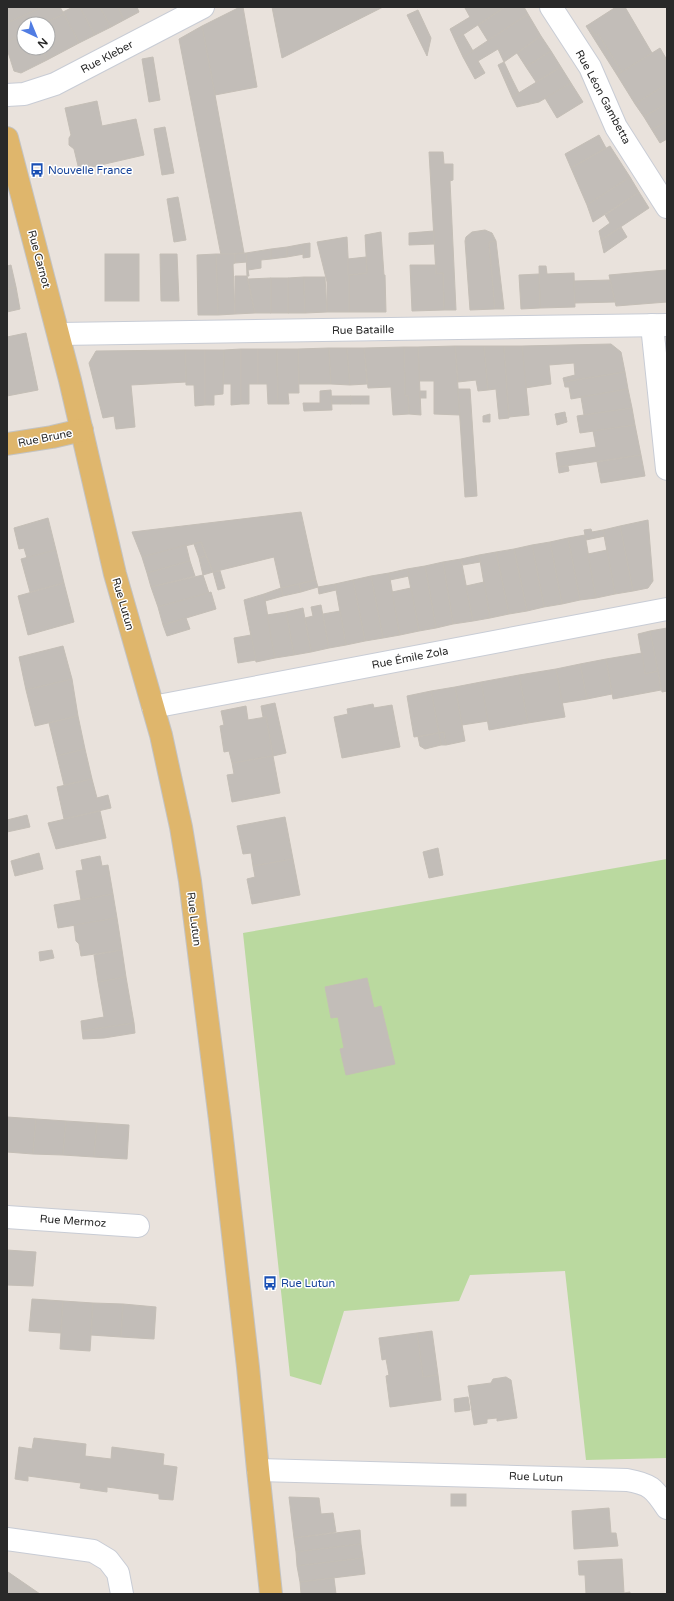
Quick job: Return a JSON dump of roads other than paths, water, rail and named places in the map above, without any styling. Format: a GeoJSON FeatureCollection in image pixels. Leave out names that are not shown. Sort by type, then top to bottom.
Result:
{"type":"FeatureCollection","features":[{"type":"Feature","properties":{"kind":"main road","name":"Rue Carnot"},"geometry":{"type":"LineString","coordinates":[[7,138],[70,380]]}},
{"type":"Feature","properties":{"kind":"main road","name":"Rue Lutun"},"geometry":{"type":"LineString","coordinates":[[70,380],[115,574],[153,707],[171,779],[190,881],[240,1288],[272,1594]]}},
{"type":"Feature","properties":{"kind":"main road","name":"Rue Brune"},"geometry":{"type":"LineString","coordinates":[[7,444],[52,437],[82,430]]}},
{"type":"Feature","properties":{"kind":"street","name":"Rue Kleber"},"geometry":{"type":"LineString","coordinates":[[7,95],[24,94],[55,84],[204,7]]}},
{"type":"Feature","properties":{"kind":"street","name":"Rue Léon Gambetta"},"geometry":{"type":"LineString","coordinates":[[551,7],[590,67],[616,127],[667,207]]}},
{"type":"Feature","properties":{"kind":"street","name":"Rue Bataille"},"geometry":{"type":"LineString","coordinates":[[59,334],[660,325]]}},
{"type":"Feature","properties":{"kind":"street"},"geometry":{"type":"LineString","coordinates":[[660,325],[667,469]]}},
{"type":"Feature","properties":{"kind":"street","name":"Rue Émile Zola"},"geometry":{"type":"LineString","coordinates":[[153,707],[667,609]]}},
{"type":"Feature","properties":{"kind":"street","name":"Rue Mermoz"},"geometry":{"type":"LineString","coordinates":[[7,1217],[138,1226]]}},
{"type":"Feature","properties":{"kind":"street","name":"Rue Lutun"},"geometry":{"type":"LineString","coordinates":[[258,1470],[626,1480],[643,1483],[664,1497]]}},
{"type":"Feature","properties":{"kind":"street"},"geometry":{"type":"LineString","coordinates":[[7,1538],[93,1551],[108,1560],[118,1573],[122,1594]]}},
{"type":"Feature","properties":{"kind":"place","name":"Nouvelle France"},"geometry":{"type":"Point","coordinates":[37,170]}},
{"type":"Feature","properties":{"kind":"place","name":"Rue Lutun"},"geometry":{"type":"Point","coordinates":[270,1283]}}]}
